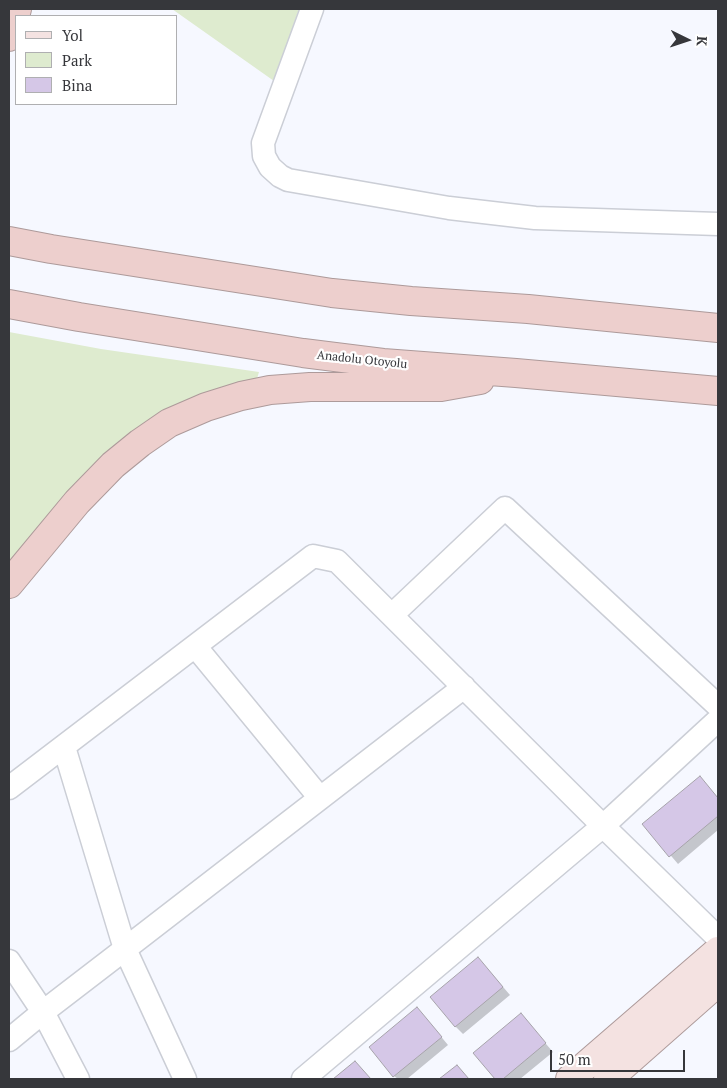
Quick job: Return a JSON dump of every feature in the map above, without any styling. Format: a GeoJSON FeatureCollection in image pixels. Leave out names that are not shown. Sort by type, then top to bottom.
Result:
{"type":"FeatureCollection","features":[{"type":"Feature","properties":{"kind":"highway"},"geometry":{"type":"LineString","coordinates":[[9,37],[15,16]]}},
{"type":"Feature","properties":{"kind":"highway"},"geometry":{"type":"LineString","coordinates":[[9,241],[332,293],[718,328]]}},
{"type":"Feature","properties":{"kind":"highway","name":"Anadolu Otoyolu"},"geometry":{"type":"LineString","coordinates":[[9,304],[303,353],[383,363],[718,391]]}},
{"type":"Feature","properties":{"kind":"highway"},"geometry":{"type":"LineString","coordinates":[[9,584],[77,502],[113,465],[169,423],[206,406],[270,390],[310,387],[441,387],[516,373]]}},
{"type":"Feature","properties":{"kind":"main road"},"geometry":{"type":"LineString","coordinates":[[570,1079],[718,951]]}},
{"type":"Feature","properties":{"kind":"main road"},"geometry":{"type":"LineString","coordinates":[[608,1079],[718,982]]}},
{"type":"Feature","properties":{"kind":"street"},"geometry":{"type":"LineString","coordinates":[[312,9],[263,143],[264,156],[270,167],[280,176],[288,180],[449,208],[535,218],[718,224]]}},
{"type":"Feature","properties":{"kind":"street"},"geometry":{"type":"LineString","coordinates":[[392,615],[506,508],[718,706]]}},
{"type":"Feature","properties":{"kind":"street"},"geometry":{"type":"LineString","coordinates":[[9,788],[313,556],[337,560],[718,938]]}},
{"type":"Feature","properties":{"kind":"street"},"geometry":{"type":"LineString","coordinates":[[195,646],[320,798]]}},
{"type":"Feature","properties":{"kind":"street"},"geometry":{"type":"LineString","coordinates":[[9,1040],[464,687]]}},
{"type":"Feature","properties":{"kind":"street"},"geometry":{"type":"LineString","coordinates":[[303,1079],[603,826],[718,720]]}},
{"type":"Feature","properties":{"kind":"street"},"geometry":{"type":"LineString","coordinates":[[64,747],[125,950],[185,1079]]}},
{"type":"Feature","properties":{"kind":"street"},"geometry":{"type":"LineString","coordinates":[[9,961],[43,1012],[78,1079]]}},
{"type":"Feature","properties":{"kind":"green space"},"geometry":{"type":"Polygon","coordinates":[[[172,9],[299,9],[274,81],[172,9]]]}},
{"type":"Feature","properties":{"kind":"green space"},"geometry":{"type":"Polygon","coordinates":[[[9,332],[101,349],[259,372],[256,382],[152,419],[119,441],[94,466],[9,565],[9,332]]]}},
{"type":"Feature","properties":{"kind":"building"},"geometry":{"type":"Polygon","coordinates":[[[700,776],[718,798],[718,816],[669,857],[642,824],[700,776]]]}},
{"type":"Feature","properties":{"kind":"building"},"geometry":{"type":"Polygon","coordinates":[[[478,957],[503,987],[455,1027],[430,997],[478,957]]]}},
{"type":"Feature","properties":{"kind":"building"},"geometry":{"type":"Polygon","coordinates":[[[417,1007],[442,1037],[393,1077],[369,1047],[417,1007]]]}},
{"type":"Feature","properties":{"kind":"building"},"geometry":{"type":"Polygon","coordinates":[[[521,1013],[546,1043],[503,1079],[495,1079],[473,1053],[521,1013]]]}},
{"type":"Feature","properties":{"kind":"building"},"geometry":{"type":"Polygon","coordinates":[[[355,1061],[371,1079],[333,1079],[355,1061]]]}},
{"type":"Feature","properties":{"kind":"building"},"geometry":{"type":"Polygon","coordinates":[[[457,1065],[469,1079],[439,1079],[457,1065]]]}}]}
